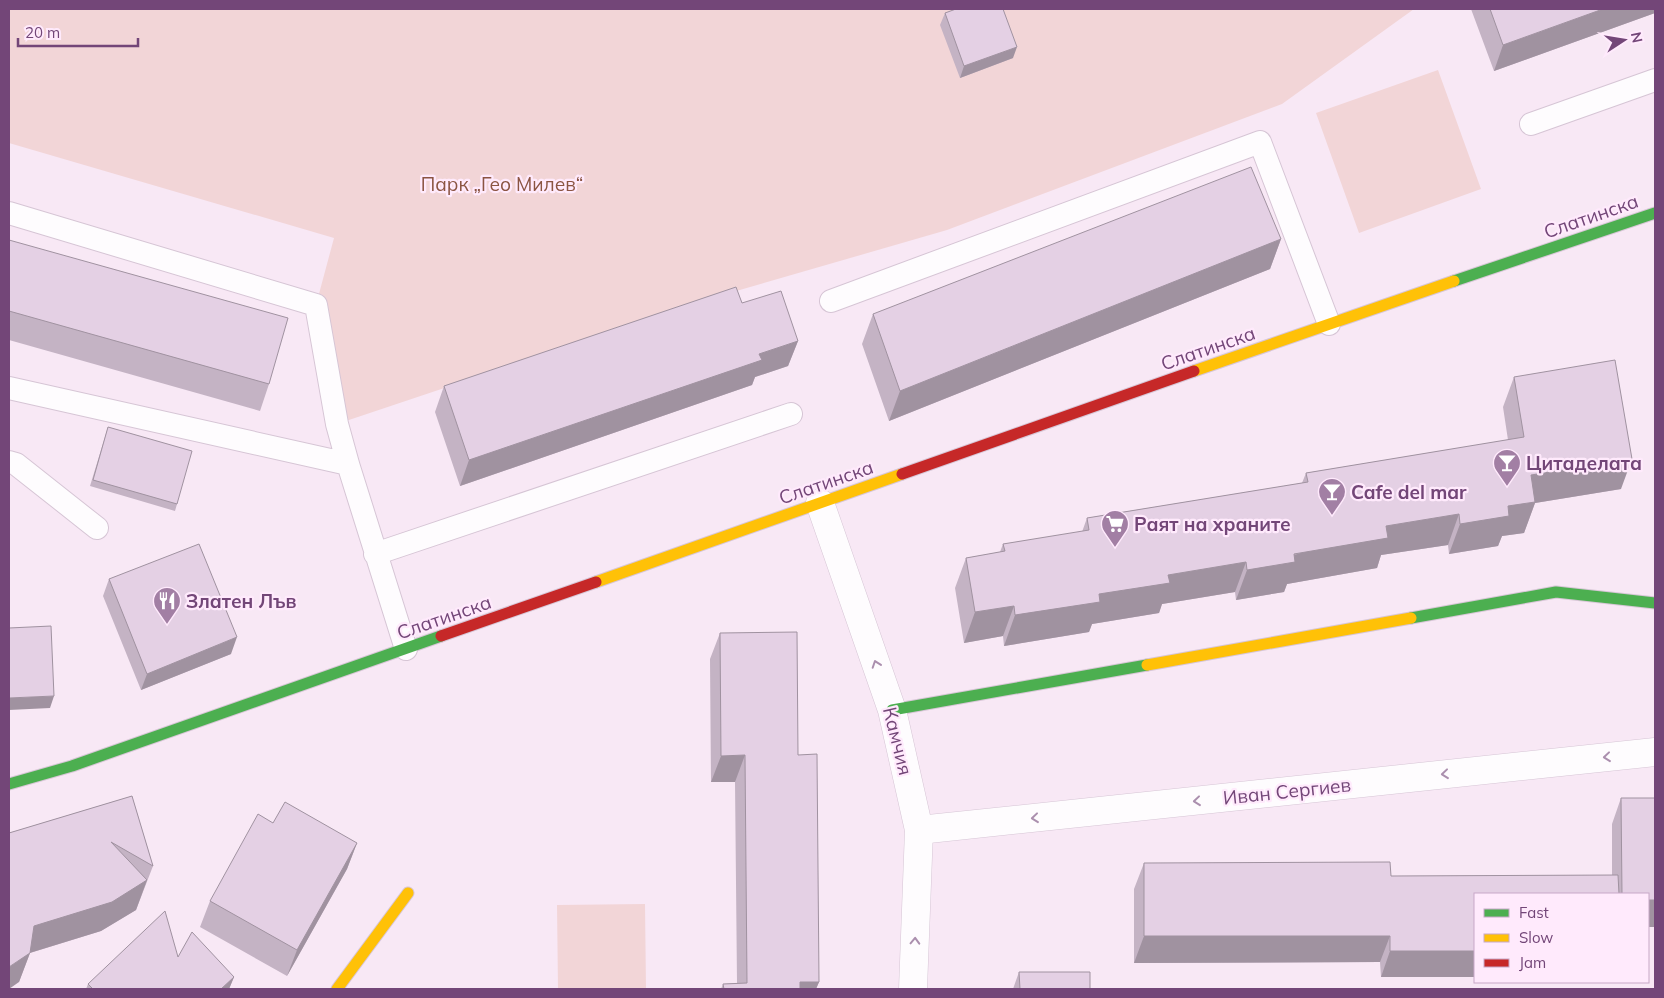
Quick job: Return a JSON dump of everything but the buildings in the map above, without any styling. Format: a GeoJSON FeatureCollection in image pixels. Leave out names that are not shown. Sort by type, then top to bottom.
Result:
{"type":"FeatureCollection","features":[{"type":"Feature","properties":{"kind":"street","name":"Слатинска"},"geometry":{"type":"LineString","coordinates":[[9,784],[72,766],[1329,324],[1655,213]]}},
{"type":"Feature","properties":{"kind":"street","name":"Камчия"},"geometry":{"type":"LineString","coordinates":[[820,503],[892,710],[919,830],[913,989]]}},
{"type":"Feature","properties":{"kind":"street"},"geometry":{"type":"LineString","coordinates":[[892,710],[1556,592],[1649,603],[1655,602]]}},
{"type":"Feature","properties":{"kind":"street","name":"Иван Сергиев"},"geometry":{"type":"LineString","coordinates":[[919,830],[1655,752]]}},
{"type":"Feature","properties":{"kind":"street"},"geometry":{"type":"LineString","coordinates":[[337,989],[408,893]]}},
{"type":"Feature","properties":{"kind":"lane"},"geometry":{"type":"LineString","coordinates":[[1531,124],[1655,80]]}},
{"type":"Feature","properties":{"kind":"lane"},"geometry":{"type":"LineString","coordinates":[[832,301],[1260,142],[1329,324]]}},
{"type":"Feature","properties":{"kind":"lane"},"geometry":{"type":"LineString","coordinates":[[9,213],[316,305],[337,424],[375,554],[406,649]]}},
{"type":"Feature","properties":{"kind":"lane"},"geometry":{"type":"LineString","coordinates":[[9,388],[348,464]]}},
{"type":"Feature","properties":{"kind":"lane"},"geometry":{"type":"LineString","coordinates":[[375,554],[791,414]]}},
{"type":"Feature","properties":{"kind":"lane"},"geometry":{"type":"LineString","coordinates":[[9,462],[16,464],[97,528]]}},
{"type":"Feature","properties":{"kind":"green space","name":"Парк „Гео Милев“"},"geometry":{"type":"Polygon","coordinates":[[[9,9],[1414,9],[1282,104],[947,230],[719,296],[337,424],[316,305],[334,238],[9,143],[9,9]]]}},
{"type":"Feature","properties":{"kind":"green space"},"geometry":{"type":"Polygon","coordinates":[[[1438,70],[1481,189],[1359,233],[1316,113],[1438,70]]]}},
{"type":"Feature","properties":{"kind":"green space"},"geometry":{"type":"Polygon","coordinates":[[[645,904],[646,989],[558,989],[557,905],[645,904]]]}},
{"type":"Feature","properties":{"kind":"traffic: fast"},"geometry":{"type":"LineString","coordinates":[[1454,281],[1655,213]]}},
{"type":"Feature","properties":{"kind":"traffic: fast"},"geometry":{"type":"LineString","coordinates":[[1411,618],[1556,592],[1655,603]]}},
{"type":"Feature","properties":{"kind":"traffic: fast"},"geometry":{"type":"LineString","coordinates":[[9,784],[72,766],[441,636]]}},
{"type":"Feature","properties":{"kind":"traffic: fast"},"geometry":{"type":"LineString","coordinates":[[892,710],[1147,665]]}},
{"type":"Feature","properties":{"kind":"traffic: slow"},"geometry":{"type":"LineString","coordinates":[[1194,371],[1454,281]]}},
{"type":"Feature","properties":{"kind":"traffic: slow"},"geometry":{"type":"LineString","coordinates":[[596,582],[902,474]]}},
{"type":"Feature","properties":{"kind":"traffic: slow"},"geometry":{"type":"LineString","coordinates":[[1147,665],[1411,618]]}},
{"type":"Feature","properties":{"kind":"traffic: slow"},"geometry":{"type":"LineString","coordinates":[[337,989],[408,893]]}},
{"type":"Feature","properties":{"kind":"traffic: jam"},"geometry":{"type":"LineString","coordinates":[[902,474],[1194,371]]}},
{"type":"Feature","properties":{"kind":"traffic: jam"},"geometry":{"type":"LineString","coordinates":[[441,636],[596,582]]}},
{"type":"Feature","properties":{"kind":"place","name":"Цитаделата"},"geometry":{"type":"Point","coordinates":[1507,487]}},
{"type":"Feature","properties":{"kind":"place","name":"Cafe del mar"},"geometry":{"type":"Point","coordinates":[1332,516]}},
{"type":"Feature","properties":{"kind":"place","name":"Раят на храните"},"geometry":{"type":"Point","coordinates":[1115,548]}},
{"type":"Feature","properties":{"kind":"place","name":"Златен Лъв"},"geometry":{"type":"Point","coordinates":[167,625]}}]}
